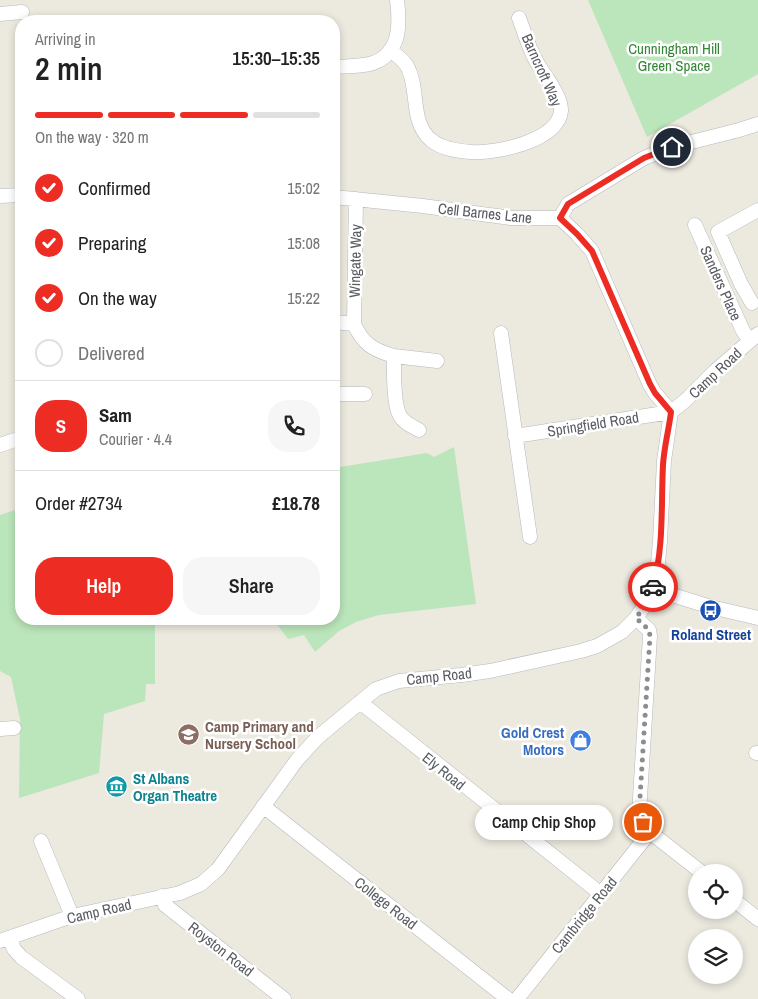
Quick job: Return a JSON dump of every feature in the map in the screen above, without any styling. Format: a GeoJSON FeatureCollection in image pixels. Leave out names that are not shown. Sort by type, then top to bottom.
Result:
{"type":"FeatureCollection","features":[{"type":"Feature","properties":{"kind":"street"},"geometry":{"type":"LineString","coordinates":[[340,66],[374,62],[390,50],[398,37],[400,28],[397,0]]}},
{"type":"Feature","properties":{"kind":"street"},"geometry":{"type":"LineString","coordinates":[[0,14],[22,12]]}},
{"type":"Feature","properties":{"kind":"street","name":"Barncroft Way"},"geometry":{"type":"LineString","coordinates":[[390,50],[406,64],[411,75],[417,116],[423,130],[430,139],[442,147],[471,152],[493,152],[527,142],[548,132],[554,127],[561,112],[556,94],[533,55],[519,18]]}},
{"type":"Feature","properties":{"kind":"street"},"geometry":{"type":"LineString","coordinates":[[671,412],[650,384],[592,251],[560,218],[568,204],[644,158],[672,147],[758,124]]}},
{"type":"Feature","properties":{"kind":"street"},"geometry":{"type":"LineString","coordinates":[[0,196],[15,195]]}},
{"type":"Feature","properties":{"kind":"street","name":"Cell Barnes Lane"},"geometry":{"type":"LineString","coordinates":[[340,197],[511,218],[560,218]]}},
{"type":"Feature","properties":{"kind":"street","name":"Wingate Way"},"geometry":{"type":"LineString","coordinates":[[354,324],[356,198]]}},
{"type":"Feature","properties":{"kind":"street"},"geometry":{"type":"LineString","coordinates":[[752,303],[741,284],[718,232],[758,210]]}},
{"type":"Feature","properties":{"kind":"street","name":"Sanders Place"},"geometry":{"type":"LineString","coordinates":[[695,225],[743,331],[754,338]]}},
{"type":"Feature","properties":{"kind":"street"},"geometry":{"type":"LineString","coordinates":[[340,323],[354,324],[359,336],[374,349],[394,356],[437,361]]}},
{"type":"Feature","properties":{"kind":"street"},"geometry":{"type":"LineString","coordinates":[[502,333],[530,537]]}},
{"type":"Feature","properties":{"kind":"street","name":"Camp Road"},"geometry":{"type":"LineString","coordinates":[[5,939],[72,916],[190,889],[210,878],[224,862],[297,760],[318,737],[376,689],[399,680],[490,671],[596,646],[622,632],[636,618],[649,599],[657,574],[664,461],[671,412],[686,400],[714,371],[754,338]]}},
{"type":"Feature","properties":{"kind":"street"},"geometry":{"type":"LineString","coordinates":[[394,356],[397,407],[400,416],[408,424],[419,430]]}},
{"type":"Feature","properties":{"kind":"street"},"geometry":{"type":"LineString","coordinates":[[340,394],[365,394]]}},
{"type":"Feature","properties":{"kind":"street","name":"Springfield Road"},"geometry":{"type":"LineString","coordinates":[[515,436],[671,412]]}},
{"type":"Feature","properties":{"kind":"street"},"geometry":{"type":"LineString","coordinates":[[0,445],[15,440]]}},
{"type":"Feature","properties":{"kind":"street"},"geometry":{"type":"LineString","coordinates":[[653,589],[711,607],[758,618]]}},
{"type":"Feature","properties":{"kind":"street"},"geometry":{"type":"LineString","coordinates":[[636,618],[649,630],[650,636],[639,814],[650,832],[690,864]]}},
{"type":"Feature","properties":{"kind":"street","name":"Ely Road"},"geometry":{"type":"LineString","coordinates":[[360,702],[390,728],[601,894]]}},
{"type":"Feature","properties":{"kind":"street","name":"College Road"},"geometry":{"type":"LineString","coordinates":[[263,806],[518,998]]}},
{"type":"Feature","properties":{"kind":"street","name":"Cambridge Road"},"geometry":{"type":"LineString","coordinates":[[518,998],[650,832]]}},
{"type":"Feature","properties":{"kind":"street"},"geometry":{"type":"LineString","coordinates":[[41,841],[72,916]]}},
{"type":"Feature","properties":{"kind":"street","name":"Royston Road"},"geometry":{"type":"LineString","coordinates":[[162,896],[165,905],[284,999]]}},
{"type":"Feature","properties":{"kind":"street"},"geometry":{"type":"LineString","coordinates":[[743,907],[758,919]]}},
{"type":"Feature","properties":{"kind":"street"},"geometry":{"type":"LineString","coordinates":[[5,939],[21,958],[78,999]]}},
{"type":"Feature","properties":{"kind":"green space","name":"Cunningham Hill Green Space"},"geometry":{"type":"Polygon","coordinates":[[[588,0],[758,0],[758,74],[647,137],[588,0]]]}},
{"type":"Feature","properties":{"kind":"green space"},"geometry":{"type":"Polygon","coordinates":[[[454,447],[476,604],[379,615],[356,622],[339,631],[315,652],[304,635],[288,639],[278,625],[340,625],[340,467],[427,453],[434,457],[454,447]]]}},
{"type":"Feature","properties":{"kind":"green space"},"geometry":{"type":"Polygon","coordinates":[[[15,510],[15,625],[155,625],[155,684],[146,684],[145,701],[104,714],[99,773],[19,798],[20,719],[11,677],[0,671],[0,515],[15,510]]]}},
{"type":"Feature","properties":{"kind":"way so far"},"geometry":{"type":"LineString","coordinates":[[643,822],[639,814],[650,636],[649,630],[636,618],[649,599],[653,587]]}},
{"type":"Feature","properties":{"kind":"place","name":"Roland Street"},"geometry":{"type":"Point","coordinates":[711,611]}},
{"type":"Feature","properties":{"kind":"place","name":"Camp Primary and Nursery School"},"geometry":{"type":"Point","coordinates":[189,735]}},
{"type":"Feature","properties":{"kind":"place","name":"Gold Crest Motors"},"geometry":{"type":"Point","coordinates":[580,741]}},
{"type":"Feature","properties":{"kind":"place","name":"St Albans Organ Theatre"},"geometry":{"type":"Point","coordinates":[117,787]}},
{"type":"Feature","properties":{"kind":"place","name":"Camp Chip Shop"},"geometry":{"type":"Point","coordinates":[643,822]}},
{"type":"Feature","properties":{"kind":"route"},"geometry":{"type":"LineString","coordinates":[[653,587],[657,574],[664,461],[671,412],[650,384],[592,251],[560,218],[568,204],[644,158],[672,147]]}}]}
